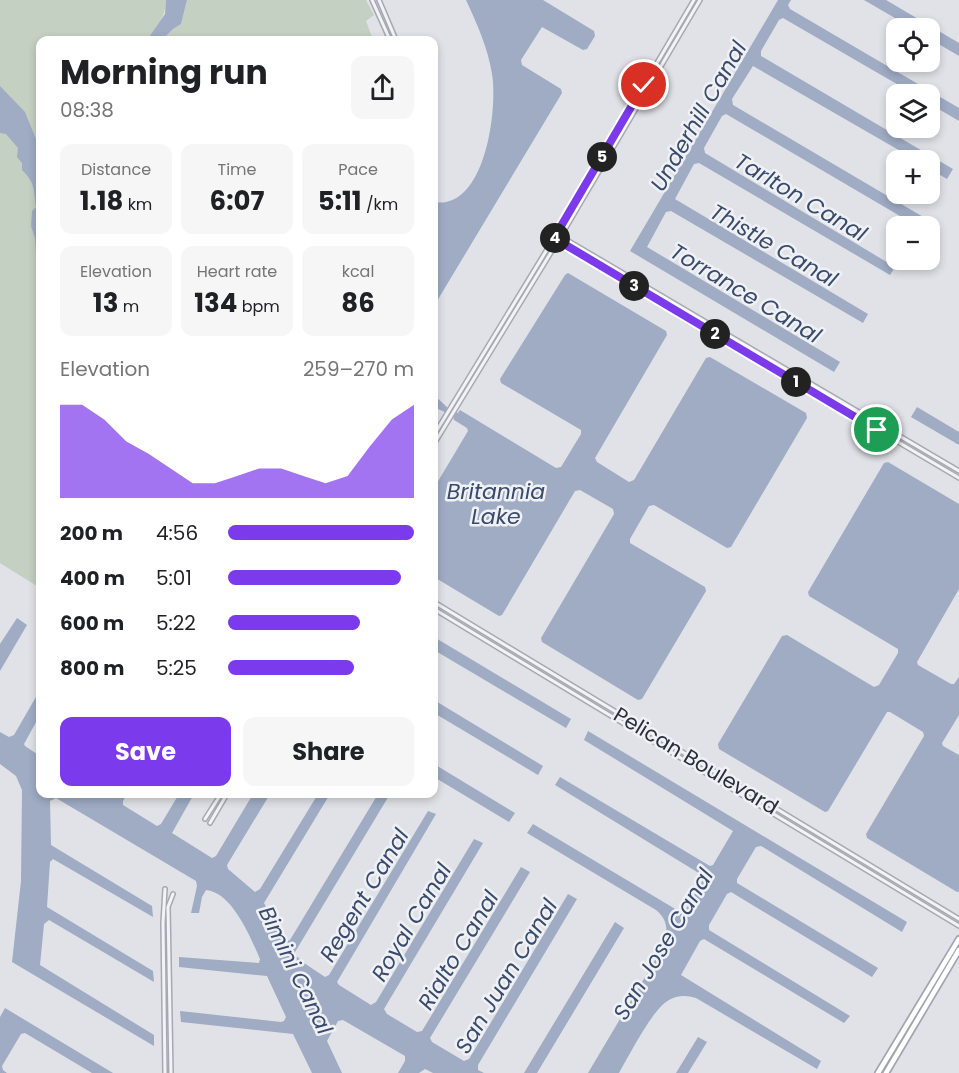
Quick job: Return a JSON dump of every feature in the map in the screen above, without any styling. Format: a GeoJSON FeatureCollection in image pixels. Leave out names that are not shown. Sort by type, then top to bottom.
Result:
{"type":"FeatureCollection","features":[{"type":"Feature","properties":{"kind":"main road"},"geometry":{"type":"LineString","coordinates":[[882,1073],[884,1063],[959,939]]}},
{"type":"Feature","properties":{"kind":"main road"},"geometry":{"type":"LineString","coordinates":[[882,1073],[959,950]]}},
{"type":"Feature","properties":{"kind":"street"},"geometry":{"type":"LineString","coordinates":[[372,0],[388,36]]}},
{"type":"Feature","properties":{"kind":"street"},"geometry":{"type":"LineString","coordinates":[[379,0],[394,36]]}},
{"type":"Feature","properties":{"kind":"street"},"geometry":{"type":"LineString","coordinates":[[557,237],[694,0]]}},
{"type":"Feature","properties":{"kind":"street"},"geometry":{"type":"LineString","coordinates":[[438,430],[700,0]]}},
{"type":"Feature","properties":{"kind":"street"},"geometry":{"type":"LineString","coordinates":[[557,237],[959,478]]}},
{"type":"Feature","properties":{"kind":"street"},"geometry":{"type":"LineString","coordinates":[[598,262],[702,320],[959,471]]}},
{"type":"Feature","properties":{"kind":"street"},"geometry":{"type":"LineString","coordinates":[[699,324],[702,320]]}},
{"type":"Feature","properties":{"kind":"street"},"geometry":{"type":"LineString","coordinates":[[839,407],[842,402]]}},
{"type":"Feature","properties":{"kind":"street"},"geometry":{"type":"LineString","coordinates":[[438,436],[448,416]]}},
{"type":"Feature","properties":{"kind":"street"},"geometry":{"type":"LineString","coordinates":[[877,430],[880,425]]}},
{"type":"Feature","properties":{"kind":"street","name":"Pelican Boulevard"},"geometry":{"type":"LineString","coordinates":[[438,605],[959,919]]}},
{"type":"Feature","properties":{"kind":"street","name":"Pelican Boulevard"},"geometry":{"type":"LineString","coordinates":[[438,611],[959,926]]}},
{"type":"Feature","properties":{"kind":"street"},"geometry":{"type":"LineString","coordinates":[[205,819],[218,798]]}},
{"type":"Feature","properties":{"kind":"street"},"geometry":{"type":"LineString","coordinates":[[210,823],[225,798]]}},
{"type":"Feature","properties":{"kind":"street"},"geometry":{"type":"LineString","coordinates":[[761,807],[764,801]]}},
{"type":"Feature","properties":{"kind":"street"},"geometry":{"type":"LineString","coordinates":[[165,889],[163,933],[165,1073]]}},
{"type":"Feature","properties":{"kind":"street"},"geometry":{"type":"LineString","coordinates":[[171,1073],[168,907],[173,894]]}},
{"type":"Feature","properties":{"kind":"green space"},"geometry":{"type":"Polygon","coordinates":[[[0,0],[166,0],[162,17],[150,36],[36,36],[36,586],[0,563],[0,0]]]}},
{"type":"Feature","properties":{"kind":"green space"},"geometry":{"type":"Polygon","coordinates":[[[187,0],[366,0],[374,15],[366,21],[372,36],[166,36],[181,24],[187,0]]]}},
{"type":"Feature","properties":{"kind":"water"},"geometry":{"type":"Polygon","coordinates":[[[166,0],[187,0],[181,24],[166,36],[150,36],[165,14],[166,0]]]}},
{"type":"Feature","properties":{"kind":"water"},"geometry":{"type":"Polygon","coordinates":[[[466,0],[543,0],[594,31],[595,36],[587,49],[583,50],[542,27],[521,60],[522,65],[561,89],[562,93],[438,299],[438,202],[451,201],[465,191],[476,175],[490,132],[493,110],[492,74],[482,36],[466,0]]]}},
{"type":"Feature","properties":{"kind":"water"},"geometry":{"type":"Polygon","coordinates":[[[778,0],[791,0],[788,5],[790,9],[886,65],[886,72],[898,72],[918,84],[897,84],[783,18],[779,20],[761,51],[761,56],[886,130],[886,138],[900,138],[921,150],[899,150],[753,66],[732,99],[733,105],[886,195],[886,204],[901,204],[922,216],[900,216],[726,114],[722,116],[704,148],[705,153],[886,262],[886,270],[893,270],[890,275],[699,163],[694,164],[675,199],[868,314],[863,323],[671,211],[666,212],[647,247],[840,362],[834,372],[630,251],[778,0]]]}},
{"type":"Feature","properties":{"kind":"water"},"geometry":{"type":"Polygon","coordinates":[[[864,0],[886,0],[917,18],[895,18],[864,0]]]}},
{"type":"Feature","properties":{"kind":"water"},"geometry":{"type":"Polygon","coordinates":[[[940,32],[959,43],[959,56],[940,45],[940,32]]]}},
{"type":"Feature","properties":{"kind":"water"},"geometry":{"type":"Polygon","coordinates":[[[0,86],[25,112],[36,139],[36,207],[32,183],[22,170],[22,163],[17,157],[18,148],[6,134],[0,133],[0,86]]]}},
{"type":"Feature","properties":{"kind":"water"},"geometry":{"type":"Polygon","coordinates":[[[940,97],[959,108],[959,121],[940,110],[940,97]]]}},
{"type":"Feature","properties":{"kind":"water"},"geometry":{"type":"Polygon","coordinates":[[[940,161],[953,169],[947,179],[940,175],[940,161]]]}},
{"type":"Feature","properties":{"kind":"water"},"geometry":{"type":"Polygon","coordinates":[[[36,207],[36,252],[31,226],[32,211],[36,207]]]}},
{"type":"Feature","properties":{"kind":"water","name":"Britannia Lake"},"geometry":{"type":"Polygon","coordinates":[[[568,273],[666,331],[667,335],[595,458],[597,462],[629,482],[634,480],[706,358],[710,357],[806,413],[807,418],[731,547],[727,548],[654,505],[649,506],[630,539],[630,543],[705,587],[706,591],[642,699],[638,700],[542,642],[541,638],[614,514],[613,509],[580,490],[575,491],[502,615],[499,616],[438,579],[438,481],[468,431],[454,420],[453,416],[438,409],[438,399],[448,408],[458,413],[460,410],[556,468],[561,467],[581,434],[581,430],[501,383],[500,379],[568,273]]]}},
{"type":"Feature","properties":{"kind":"water"},"geometry":{"type":"Polygon","coordinates":[[[917,407],[959,432],[959,445],[911,417],[917,407]]]}},
{"type":"Feature","properties":{"kind":"water"},"geometry":{"type":"Polygon","coordinates":[[[888,462],[959,504],[959,589],[917,662],[918,665],[951,684],[954,684],[959,677],[959,715],[942,743],[943,746],[959,755],[959,891],[957,892],[867,838],[866,834],[924,736],[923,732],[887,712],[828,811],[825,812],[719,749],[718,744],[782,636],[787,635],[874,687],[879,685],[898,653],[898,649],[809,596],[808,592],[884,463],[888,462]]]}},
{"type":"Feature","properties":{"kind":"water"},"geometry":{"type":"Polygon","coordinates":[[[17,618],[27,625],[0,671],[0,644],[17,618]]]}},
{"type":"Feature","properties":{"kind":"water"},"geometry":{"type":"Polygon","coordinates":[[[438,639],[571,719],[566,728],[438,652],[438,639]]]}},
{"type":"Feature","properties":{"kind":"water"},"geometry":{"type":"Polygon","coordinates":[[[36,697],[36,722],[24,744],[36,753],[36,798],[56,798],[50,801],[51,845],[152,906],[153,917],[53,859],[50,862],[47,907],[153,971],[154,982],[49,920],[44,924],[40,965],[154,1035],[154,1046],[12,962],[21,881],[22,790],[16,776],[0,764],[0,732],[9,737],[14,735],[36,697]]]}},
{"type":"Feature","properties":{"kind":"water"},"geometry":{"type":"Polygon","coordinates":[[[438,702],[543,766],[538,775],[438,715],[438,702]]]}},
{"type":"Feature","properties":{"kind":"water"},"geometry":{"type":"Polygon","coordinates":[[[588,731],[907,922],[902,932],[761,846],[756,847],[737,879],[737,883],[878,968],[872,977],[731,892],[727,894],[709,925],[709,930],[850,1016],[844,1023],[704,939],[700,941],[681,975],[821,1061],[817,1069],[696,998],[682,996],[669,1000],[656,1012],[619,1073],[588,1073],[661,950],[666,934],[666,924],[656,910],[527,833],[533,824],[682,913],[704,878],[555,785],[560,777],[710,866],[713,865],[733,831],[584,740],[588,731]]]}},
{"type":"Feature","properties":{"kind":"water"},"geometry":{"type":"Polygon","coordinates":[[[438,766],[515,813],[509,822],[438,779],[438,766]]]}},
{"type":"Feature","properties":{"kind":"water","name":"Bimini Canal"},"geometry":{"type":"Polygon","coordinates":[[[56,798],[125,798],[123,805],[157,826],[161,824],[177,798],[192,798],[172,833],[212,858],[216,856],[251,798],[268,798],[227,865],[228,869],[255,892],[260,889],[316,798],[328,798],[264,903],[285,942],[290,940],[376,798],[388,798],[295,952],[295,955],[307,965],[325,977],[329,975],[428,811],[436,814],[337,982],[371,1005],[376,1002],[474,839],[483,843],[384,1009],[387,1014],[417,1032],[422,1031],[521,867],[530,872],[430,1038],[432,1042],[464,1061],[469,1059],[568,894],[577,899],[478,1065],[478,1070],[484,1073],[433,1073],[425,1069],[419,1073],[398,1073],[405,1061],[405,1056],[343,1020],[338,1021],[327,1041],[342,1073],[312,1073],[293,1034],[181,1022],[180,1011],[281,1022],[286,1017],[267,976],[179,967],[179,957],[259,963],[260,959],[239,917],[224,899],[215,893],[206,890],[199,913],[191,913],[196,881],[56,798]]]}},
{"type":"Feature","properties":{"kind":"water"},"geometry":{"type":"Polygon","coordinates":[[[615,922],[624,928],[537,1073],[524,1073],[615,922]]]}},
{"type":"Feature","properties":{"kind":"water"},"geometry":{"type":"Polygon","coordinates":[[[5,1008],[113,1073],[92,1073],[25,1033],[21,1034],[2,1066],[7,1073],[0,1073],[0,1017],[5,1008]]]}},
{"type":"Feature","properties":{"kind":"water"},"geometry":{"type":"Polygon","coordinates":[[[698,1037],[707,1042],[688,1073],[676,1073],[698,1037]]]}},
{"type":"Feature","properties":{"kind":"route"},"geometry":{"type":"LineString","coordinates":[[644,85],[554,238],[877,430]]}},
{"type":"Feature","properties":{"kind":"water label","name":"Underhill Canal"},"geometry":{"type":"Point","coordinates":[698,116]}},
{"type":"Feature","properties":{"kind":"water label","name":"Tarlton Canal"},"geometry":{"type":"Point","coordinates":[801,197]}},
{"type":"Feature","properties":{"kind":"water label","name":"Thistle Canal"},"geometry":{"type":"Point","coordinates":[774,245]}},
{"type":"Feature","properties":{"kind":"water label","name":"Torrance Canal"},"geometry":{"type":"Point","coordinates":[746,293]}},
{"type":"Feature","properties":{"kind":"water label","name":"Regent Canal"},"geometry":{"type":"Point","coordinates":[364,895]}},
{"type":"Feature","properties":{"kind":"water label","name":"Royal Canal"},"geometry":{"type":"Point","coordinates":[411,922]}},
{"type":"Feature","properties":{"kind":"water label","name":"San Jose Canal"},"geometry":{"type":"Point","coordinates":[663,944]}},
{"type":"Feature","properties":{"kind":"water label","name":"Rialto Canal"},"geometry":{"type":"Point","coordinates":[458,950]}},
{"type":"Feature","properties":{"kind":"water label","name":"San Juan Canal"},"geometry":{"type":"Point","coordinates":[506,976]}}]}
